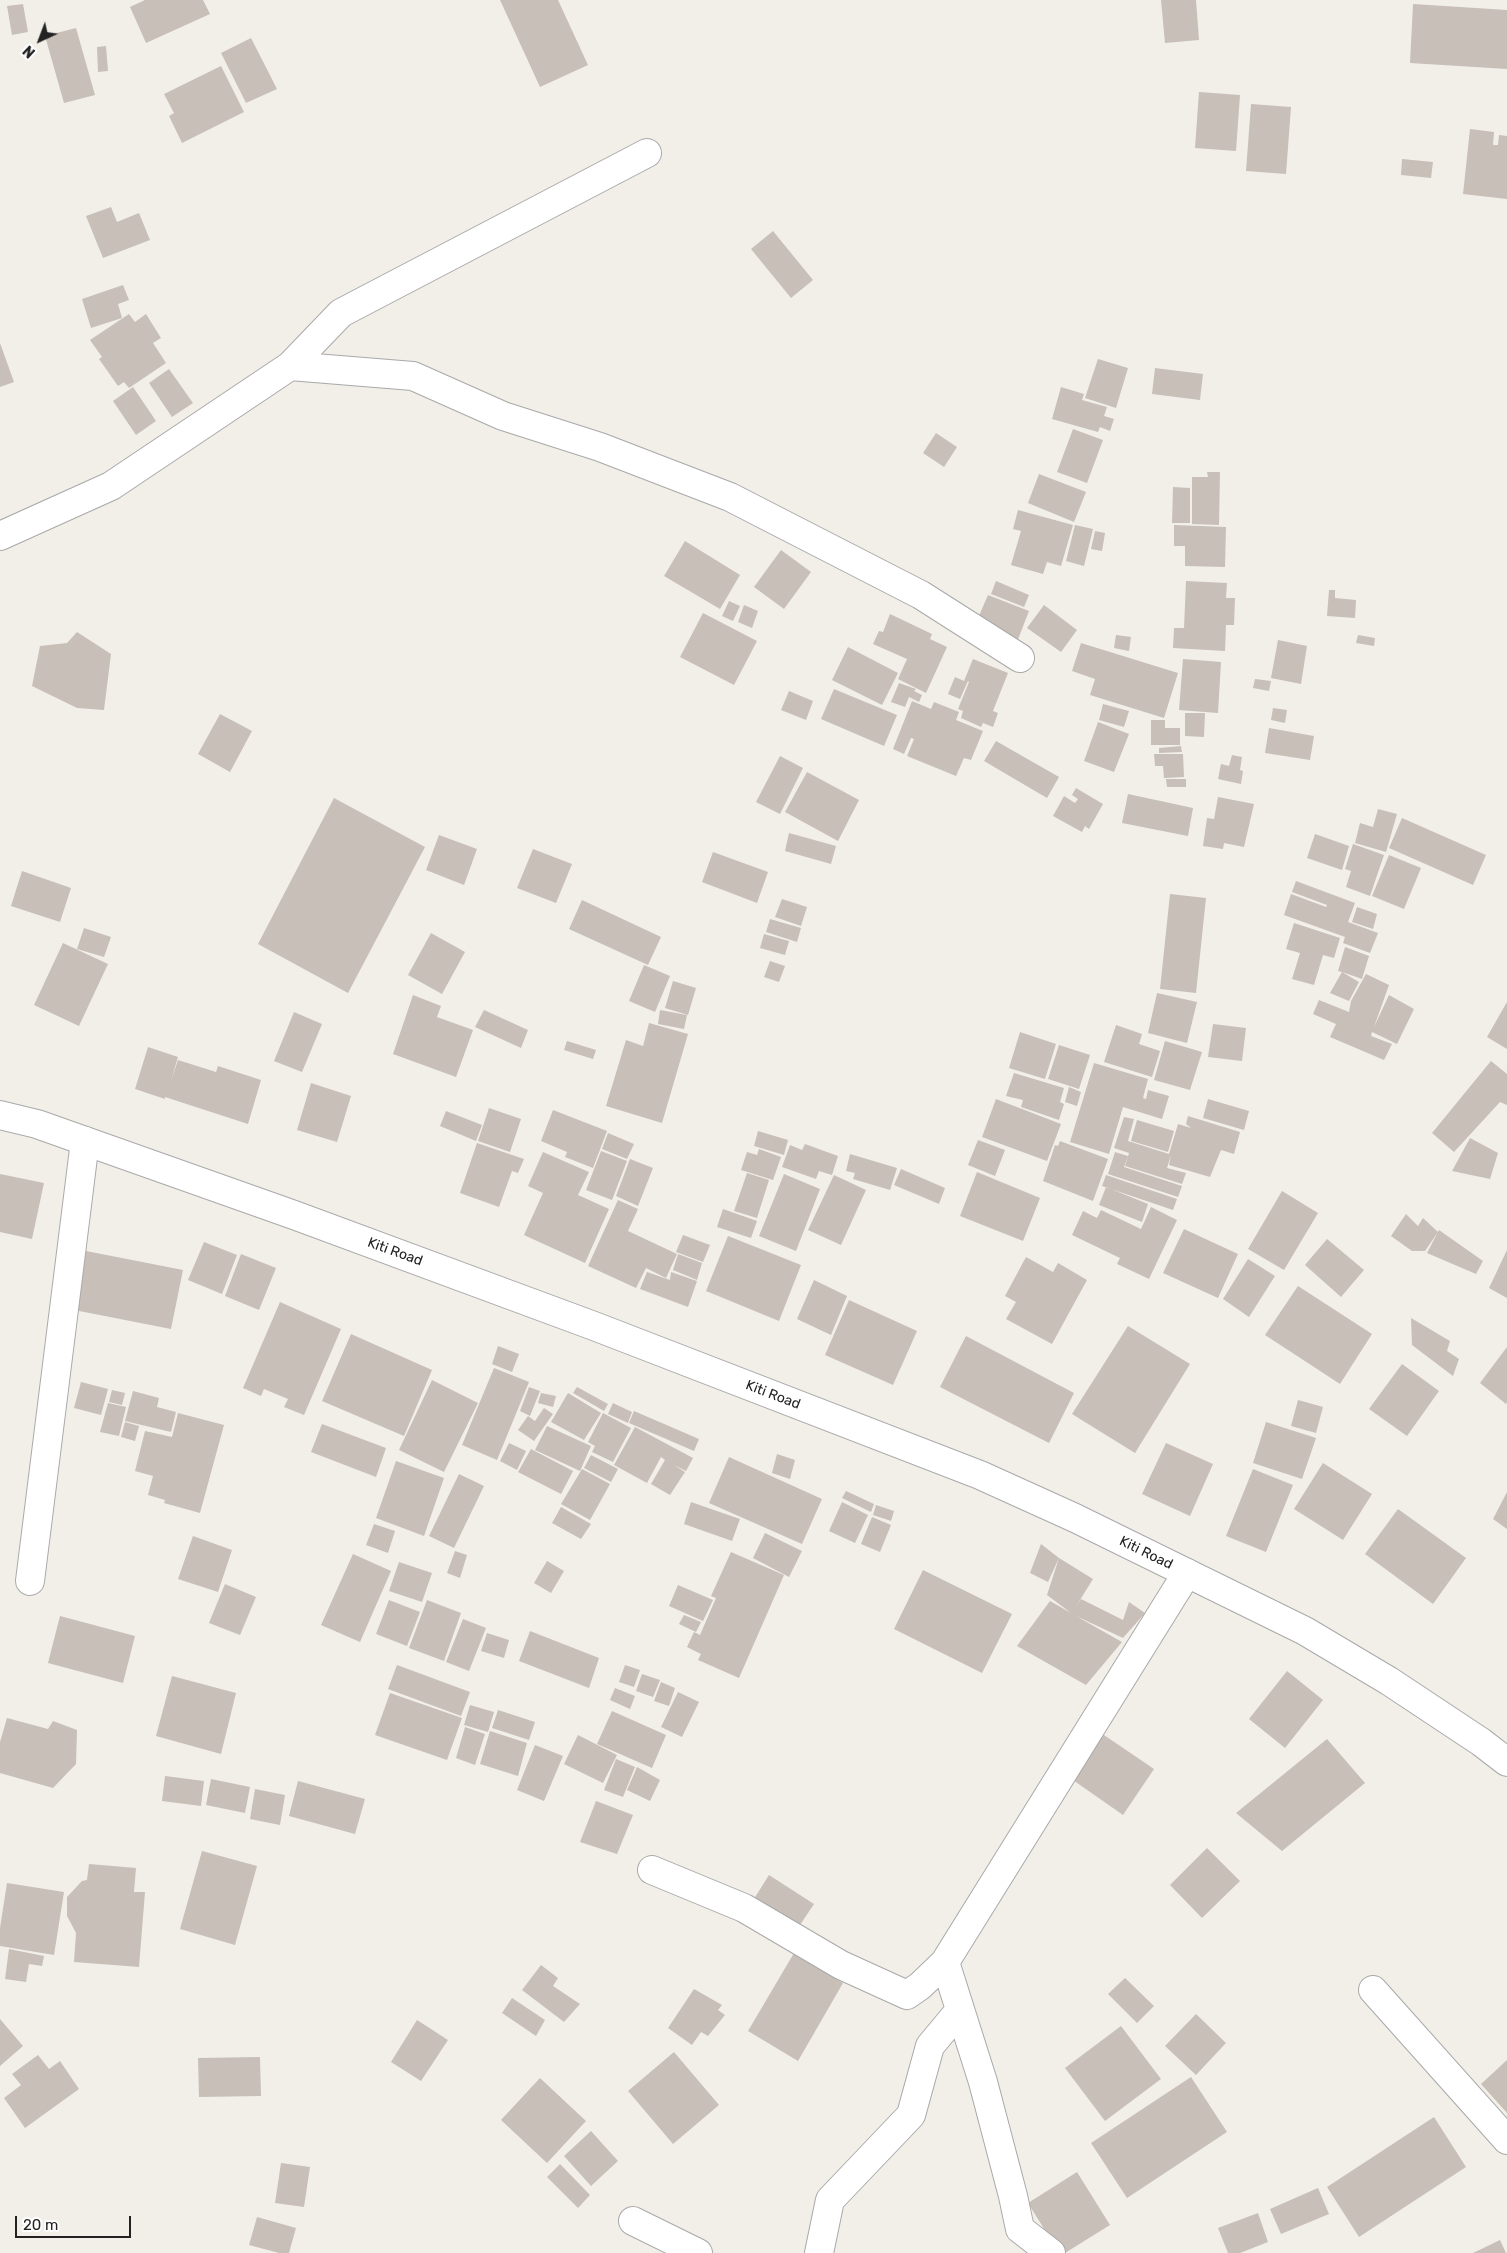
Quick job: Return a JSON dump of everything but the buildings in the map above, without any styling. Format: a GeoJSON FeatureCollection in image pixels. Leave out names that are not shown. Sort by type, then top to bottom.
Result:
{"type":"FeatureCollection","features":[{"type":"Feature","properties":{"kind":"street"},"geometry":{"type":"LineString","coordinates":[[0,536],[111,486],[290,366],[342,313],[647,153]]}},
{"type":"Feature","properties":{"kind":"street"},"geometry":{"type":"LineString","coordinates":[[290,366],[413,376],[503,416],[600,447],[730,497],[921,595],[1020,658]]}},
{"type":"Feature","properties":{"kind":"street","name":"Kiti Road"},"geometry":{"type":"LineString","coordinates":[[0,1115],[36,1124],[85,1141],[594,1326],[980,1475],[1188,1573],[1305,1631],[1381,1676],[1481,1742],[1507,1762]]}},
{"type":"Feature","properties":{"kind":"street"},"geometry":{"type":"LineString","coordinates":[[30,1581],[85,1141]]}},
{"type":"Feature","properties":{"kind":"street"},"geometry":{"type":"LineString","coordinates":[[652,1870],[744,1908],[841,1965],[907,1995],[920,1986],[945,1962],[1188,1573]]}},
{"type":"Feature","properties":{"kind":"street"},"geometry":{"type":"LineString","coordinates":[[945,1962],[988,2101],[1020,2229],[1051,2253]]}},
{"type":"Feature","properties":{"kind":"street"},"geometry":{"type":"LineString","coordinates":[[1373,1990],[1507,2140]]}},
{"type":"Feature","properties":{"kind":"street"},"geometry":{"type":"LineString","coordinates":[[819,2253],[830,2200],[911,2115],[930,2046],[960,2010]]}},
{"type":"Feature","properties":{"kind":"street"},"geometry":{"type":"LineString","coordinates":[[633,2221],[698,2253]]}}]}
